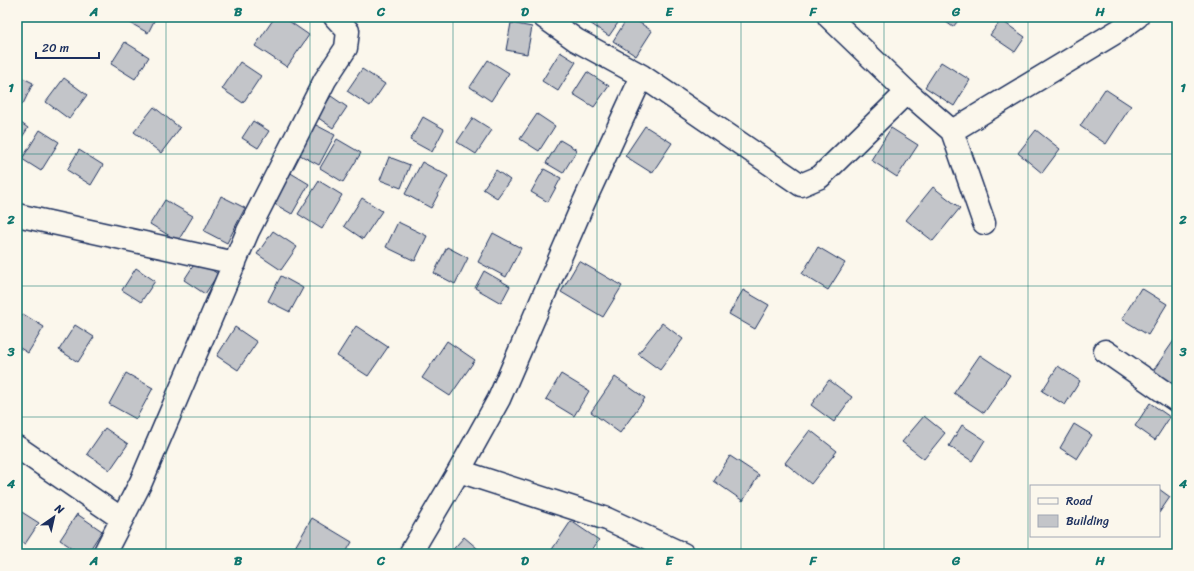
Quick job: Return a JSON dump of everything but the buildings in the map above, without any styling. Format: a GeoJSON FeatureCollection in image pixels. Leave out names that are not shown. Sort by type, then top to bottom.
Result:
{"type":"FeatureCollection","features":[{"type":"Feature","properties":{"kind":"street"},"geometry":{"type":"LineString","coordinates":[[104,554],[141,482],[248,231],[325,80],[346,48],[348,31],[335,17]]}},
{"type":"Feature","properties":{"kind":"street"},"geometry":{"type":"LineString","coordinates":[[544,17],[576,40],[642,76],[801,185],[820,177],[907,92]]}},
{"type":"Feature","properties":{"kind":"street"},"geometry":{"type":"LineString","coordinates":[[829,17],[907,92],[952,131],[984,223]]}},
{"type":"Feature","properties":{"kind":"street"},"geometry":{"type":"LineString","coordinates":[[952,131],[1118,31],[1137,17]]}},
{"type":"Feature","properties":{"kind":"street"},"geometry":{"type":"LineString","coordinates":[[410,554],[459,471],[498,399],[584,202],[642,76]]}},
{"type":"Feature","properties":{"kind":"street"},"geometry":{"type":"LineString","coordinates":[[17,216],[235,263]]}},
{"type":"Feature","properties":{"kind":"street"},"geometry":{"type":"LineString","coordinates":[[1105,351],[1177,400]]}},
{"type":"Feature","properties":{"kind":"street"},"geometry":{"type":"LineString","coordinates":[[17,447],[122,519]]}},
{"type":"Feature","properties":{"kind":"street"},"geometry":{"type":"LineString","coordinates":[[459,471],[607,519],[683,554]]}}]}
